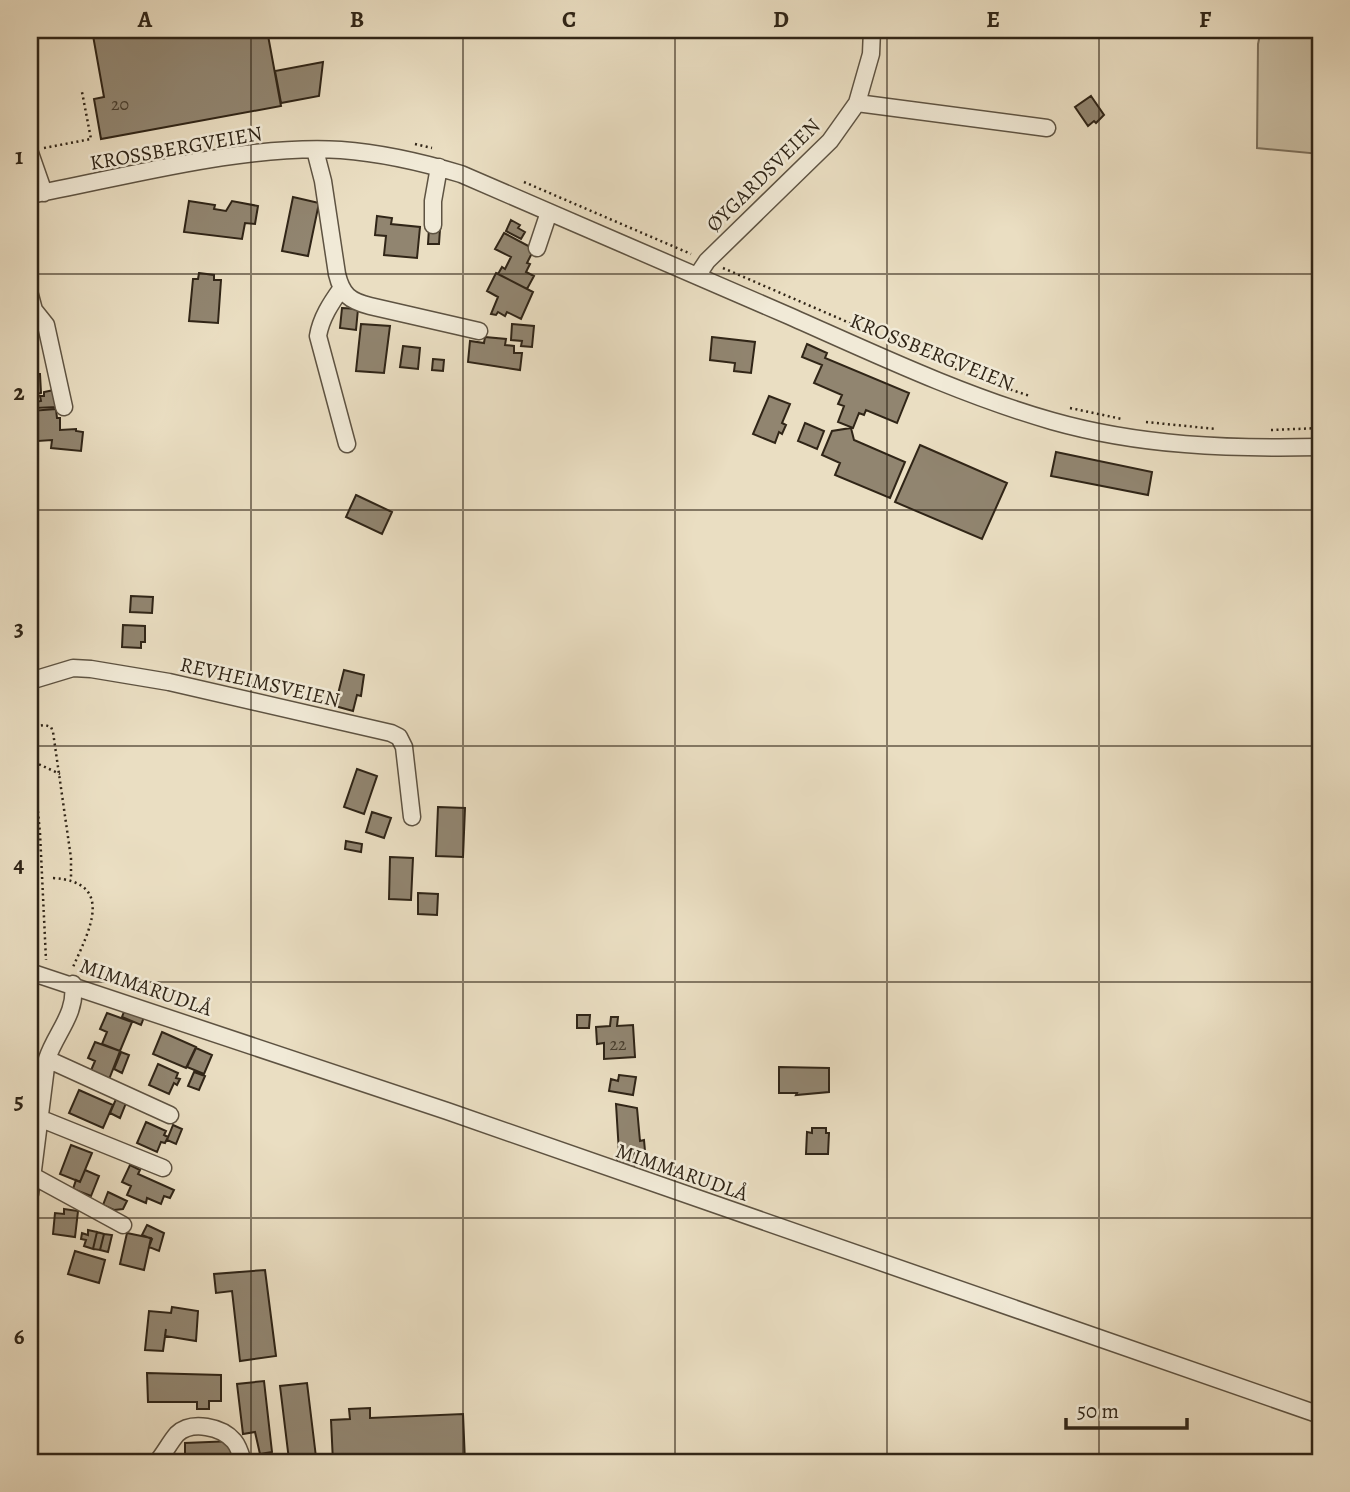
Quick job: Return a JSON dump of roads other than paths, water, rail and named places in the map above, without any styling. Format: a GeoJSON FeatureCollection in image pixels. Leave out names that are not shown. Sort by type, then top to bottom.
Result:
{"type":"FeatureCollection","features":[{"type":"Feature","properties":{"kind":"street","name":"ØYGARDSVEIEN"},"geometry":{"type":"LineString","coordinates":[[696,276],[707,261],[830,141],[857,103],[871,54],[872,30]]}},
{"type":"Feature","properties":{"kind":"street"},"geometry":{"type":"LineString","coordinates":[[857,103],[1047,128]]}},
{"type":"Feature","properties":{"kind":"street"},"geometry":{"type":"LineString","coordinates":[[315,150],[323,181],[331,245],[341,289],[355,302],[479,331]]}},
{"type":"Feature","properties":{"kind":"street","name":"KROSSBERGVEIEN"},"geometry":{"type":"LineString","coordinates":[[36,154],[37,194],[217,159],[283,151],[379,154],[439,167],[461,174],[965,390],[1053,421],[1132,438],[1181,445],[1241,448],[1320,447]]}},
{"type":"Feature","properties":{"kind":"street"},"geometry":{"type":"LineString","coordinates":[[433,225],[433,201],[439,167]]}},
{"type":"Feature","properties":{"kind":"street"},"geometry":{"type":"LineString","coordinates":[[537,248],[549,212]]}},
{"type":"Feature","properties":{"kind":"street"},"geometry":{"type":"LineString","coordinates":[[341,289],[324,315],[318,336],[347,444]]}},
{"type":"Feature","properties":{"kind":"street"},"geometry":{"type":"LineString","coordinates":[[30,295],[34,310],[46,325],[64,407]]}},
{"type":"Feature","properties":{"kind":"street","name":"REVHEIMSVEIEN"},"geometry":{"type":"LineString","coordinates":[[30,681],[72,668],[91,668],[169,682],[391,733],[399,737],[404,747],[412,817]]}},
{"type":"Feature","properties":{"kind":"street","name":"MIMMARUDLÅ"},"geometry":{"type":"LineString","coordinates":[[30,972],[73,984],[447,1111],[1320,1415]]}},
{"type":"Feature","properties":{"kind":"street"},"geometry":{"type":"LineString","coordinates":[[30,1194],[47,1059],[55,1038],[70,1014],[73,984]]}},
{"type":"Feature","properties":{"kind":"street"},"geometry":{"type":"LineString","coordinates":[[47,1059],[170,1115]]}},
{"type":"Feature","properties":{"kind":"street"},"geometry":{"type":"LineString","coordinates":[[39,1118],[163,1168]]}},
{"type":"Feature","properties":{"kind":"street"},"geometry":{"type":"LineString","coordinates":[[33,1176],[123,1225]]}},
{"type":"Feature","properties":{"kind":"street"},"geometry":{"type":"LineString","coordinates":[[157,1462],[177,1434],[186,1428],[197,1426],[210,1428],[232,1439],[239,1448],[243,1462]]}}]}
